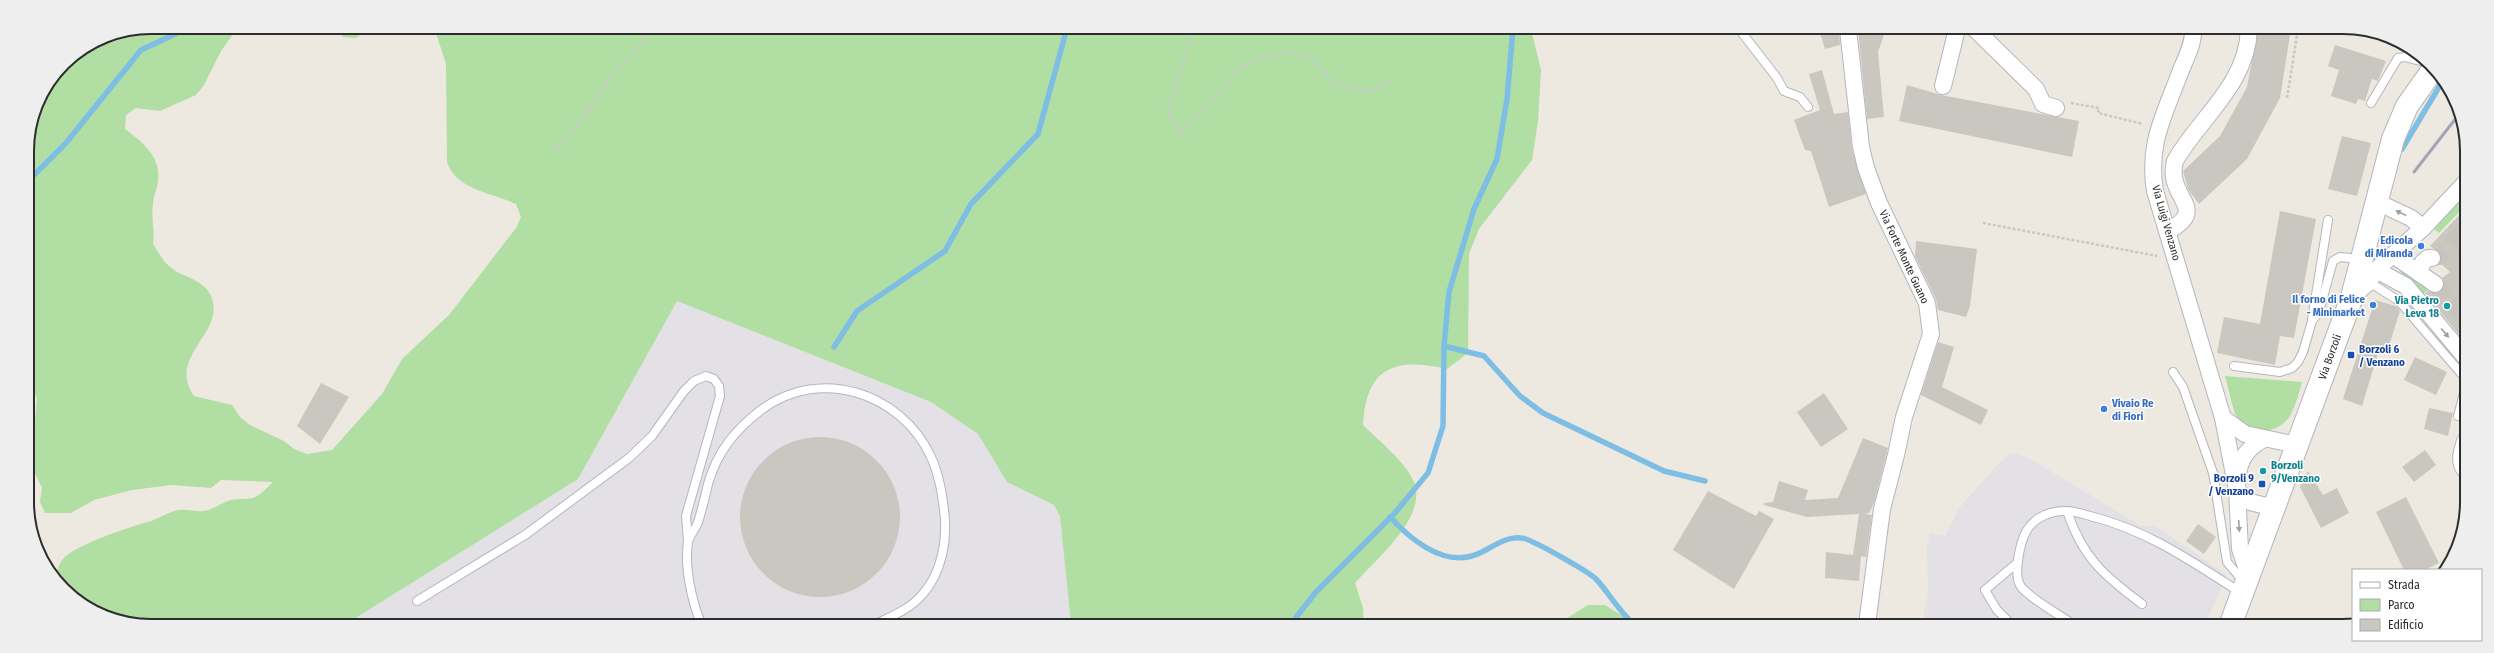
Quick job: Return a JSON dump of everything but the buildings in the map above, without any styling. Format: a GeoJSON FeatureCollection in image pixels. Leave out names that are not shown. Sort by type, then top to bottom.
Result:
{"type":"FeatureCollection","features":[{"type":"Feature","properties":{"kind":"main road","name":"Via Borzoli"},"geometry":{"type":"LineString","coordinates":[[2233,619],[2352,297],[2369,271],[2375,201],[2386,158],[2407,106],[2430,73]]}},
{"type":"Feature","properties":{"kind":"street","name":"Via Forte Monte Guano"},"geometry":{"type":"LineString","coordinates":[[1849,34],[1861,147],[1866,168],[1879,203],[1927,303],[1931,334],[1904,417],[1882,509],[1868,619]]}},
{"type":"Feature","properties":{"kind":"street"},"geometry":{"type":"LineString","coordinates":[[1943,86],[1956,34]]}},
{"type":"Feature","properties":{"kind":"street"},"geometry":{"type":"LineString","coordinates":[[1980,34],[2036,89],[2043,104],[2062,106]]}},
{"type":"Feature","properties":{"kind":"street","name":"Via Luigi Venzano"},"geometry":{"type":"LineString","coordinates":[[2192,34],[2188,54],[2158,132],[2153,150],[2152,172],[2223,418],[2237,490],[2240,549],[2246,584]]}},
{"type":"Feature","properties":{"kind":"street"},"geometry":{"type":"LineString","coordinates":[[2168,231],[2185,220],[2188,214],[2185,204],[2176,188],[2173,174],[2175,161],[2238,75],[2246,52],[2248,34]]}},
{"type":"Feature","properties":{"kind":"street"},"geometry":{"type":"LineString","coordinates":[[2369,271],[2393,255],[2423,228],[2460,188]]}},
{"type":"Feature","properties":{"kind":"street"},"geometry":{"type":"LineString","coordinates":[[2375,201],[2411,218],[2423,228]]}},
{"type":"Feature","properties":{"kind":"street"},"geometry":{"type":"LineString","coordinates":[[2393,255],[2435,284]]}},
{"type":"Feature","properties":{"kind":"street"},"geometry":{"type":"LineString","coordinates":[[2419,273],[2423,262],[2428,258],[2432,258]]}},
{"type":"Feature","properties":{"kind":"street"},"geometry":{"type":"LineString","coordinates":[[2369,271],[2406,286],[2460,351]]}},
{"type":"Feature","properties":{"kind":"street"},"geometry":{"type":"LineString","coordinates":[[2223,418],[2236,430],[2264,439],[2297,445]]}},
{"type":"Feature","properties":{"kind":"street"},"geometry":{"type":"LineString","coordinates":[[2264,439],[2252,445],[2244,454],[2237,475],[2237,490],[2250,502],[2274,508]]}},
{"type":"Feature","properties":{"kind":"lane"},"geometry":{"type":"LineString","coordinates":[[1743,34],[1777,78],[1784,91],[1800,97],[1808,107]]}},
{"type":"Feature","properties":{"kind":"lane"},"geometry":{"type":"LineString","coordinates":[[2371,104],[2398,58],[2404,57],[2417,60]]}},
{"type":"Feature","properties":{"kind":"lane"},"geometry":{"type":"LineString","coordinates":[[2234,366],[2280,372],[2292,368],[2303,352],[2312,320],[2328,220]]}},
{"type":"Feature","properties":{"kind":"lane"},"geometry":{"type":"LineString","coordinates":[[2312,320],[2319,312],[2333,261],[2336,258],[2345,256],[2369,271],[2399,300],[2460,372]]}},
{"type":"Feature","properties":{"kind":"lane"},"geometry":{"type":"LineString","coordinates":[[2173,372],[2185,393],[2213,473],[2227,562],[2246,584]]}},
{"type":"Feature","properties":{"kind":"lane"},"geometry":{"type":"LineString","coordinates":[[417,601],[525,536],[629,458],[652,436],[684,391],[694,381],[706,376],[717,382],[720,396],[686,516],[690,589],[699,619]]}},
{"type":"Feature","properties":{"kind":"lane"},"geometry":{"type":"LineString","coordinates":[[688,541],[698,523],[714,465],[721,450],[731,437],[756,414],[784,396],[798,390],[832,388],[847,389],[862,394],[893,412],[909,425],[922,441],[931,457],[941,483],[946,522],[944,547],[937,570],[922,595],[900,613],[887,619]]}},
{"type":"Feature","properties":{"kind":"lane"},"geometry":{"type":"LineString","coordinates":[[2458,416],[2460,408]]}},
{"type":"Feature","properties":{"kind":"lane"},"geometry":{"type":"LineString","coordinates":[[2064,619],[2021,588],[2017,562],[2027,530],[2038,520],[2050,513],[2067,511],[2106,520],[2170,547],[2246,584]]}},
{"type":"Feature","properties":{"kind":"lane"},"geometry":{"type":"LineString","coordinates":[[2067,511],[2075,535],[2099,569],[2142,604]]}},
{"type":"Feature","properties":{"kind":"lane"},"geometry":{"type":"LineString","coordinates":[[2006,619],[1997,610],[1985,590],[2017,562]]}},
{"type":"Feature","properties":{"kind":"path"},"geometry":{"type":"LineString","coordinates":[[555,150],[584,118],[613,73],[644,40],[648,34]]}},
{"type":"Feature","properties":{"kind":"path"},"geometry":{"type":"LineString","coordinates":[[1192,34],[1168,111],[1180,132],[1206,108],[1240,67],[1264,57],[1287,52],[1311,59],[1334,83],[1357,90],[1373,90],[1391,80]]}},
{"type":"Feature","properties":{"kind":"path"},"geometry":{"type":"LineString","coordinates":[[2287,98],[2297,34]]}},
{"type":"Feature","properties":{"kind":"path"},"geometry":{"type":"LineString","coordinates":[[2062,106],[2099,108],[2098,113],[2143,123],[2158,132]]}},
{"type":"Feature","properties":{"kind":"path"},"geometry":{"type":"LineString","coordinates":[[2439,241],[2460,219]]}},
{"type":"Feature","properties":{"kind":"path"},"geometry":{"type":"LineString","coordinates":[[1983,223],[2177,260]]}},
{"type":"Feature","properties":{"kind":"path"},"geometry":{"type":"LineString","coordinates":[[2448,273],[2460,287]]}},
{"type":"Feature","properties":{"kind":"shaded area"},"geometry":{"type":"Polygon","coordinates":[[[677,301],[931,402],[978,434],[1007,482],[1054,505],[1060,516],[1070,619],[354,619],[578,479],[677,301]]]}},
{"type":"Feature","properties":{"kind":"shaded area"},"geometry":{"type":"Polygon","coordinates":[[[2011,453],[2034,461],[2141,526],[2156,526],[2227,575],[2208,619],[1923,619],[1928,593],[1927,547],[1930,533],[1945,536],[1959,508],[1998,464],[2011,453]]]}},
{"type":"Feature","properties":{"kind":"green space"},"geometry":{"type":"Polygon","coordinates":[[[151,34],[233,34],[221,51],[204,85],[196,95],[160,111],[136,108],[126,115],[125,129],[149,150],[158,171],[158,183],[153,209],[153,244],[169,266],[203,285],[211,296],[214,309],[211,321],[191,356],[187,368],[187,381],[194,396],[232,405],[240,417],[250,425],[284,441],[294,449],[307,454],[332,450],[382,394],[402,359],[449,315],[516,228],[521,217],[516,204],[467,185],[458,179],[447,162],[446,64],[436,34],[1532,34],[1541,70],[1538,121],[1532,160],[1479,229],[1469,254],[1468,353],[1447,369],[1412,365],[1398,366],[1387,371],[1377,379],[1370,390],[1365,405],[1363,425],[1405,467],[1414,482],[1416,495],[1414,509],[1398,537],[1355,583],[1363,608],[1364,619],[1070,619],[1060,516],[1054,505],[1007,482],[978,434],[931,402],[677,301],[578,479],[354,619],[136,618],[113,613],[99,607],[80,595],[68,585],[57,571],[63,559],[79,548],[90,542],[152,521],[171,512],[182,510],[207,510],[231,500],[249,499],[258,496],[273,482],[221,480],[211,488],[172,485],[132,490],[94,500],[71,513],[45,513],[40,502],[42,488],[34,471],[34,432],[37,399],[34,390],[34,143],[38,121],[46,99],[54,86],[74,63],[92,50],[113,40],[121,38],[151,34]]]}},
{"type":"Feature","properties":{"kind":"green space"},"geometry":{"type":"Polygon","coordinates":[[[341,34],[361,34],[356,38],[343,37],[341,34]]]}},
{"type":"Feature","properties":{"kind":"green space"},"geometry":{"type":"Polygon","coordinates":[[[2460,199],[2460,211],[2439,233],[2433,228],[2460,199]]]}},
{"type":"Feature","properties":{"kind":"green space"},"geometry":{"type":"Polygon","coordinates":[[[2403,267],[2432,286],[2421,296],[2399,270],[2403,267]]]}},
{"type":"Feature","properties":{"kind":"green space"},"geometry":{"type":"Polygon","coordinates":[[[2225,376],[2302,382],[2299,394],[2287,420],[2274,429],[2258,431],[2244,426],[2238,420],[2232,405],[2225,376]]]}},
{"type":"Feature","properties":{"kind":"green space"},"geometry":{"type":"Polygon","coordinates":[[[1588,605],[1605,605],[1627,619],[1566,619],[1588,605]]]}},
{"type":"Feature","properties":{"kind":"waterway"},"geometry":{"type":"LineString","coordinates":[[34,175],[66,143],[141,50],[175,34]]}},
{"type":"Feature","properties":{"kind":"waterway"},"geometry":{"type":"LineString","coordinates":[[834,347],[857,311],[945,251],[971,204],[1038,134],[1065,34]]}},
{"type":"Feature","properties":{"kind":"waterway"},"geometry":{"type":"LineString","coordinates":[[1295,619],[1316,592],[1394,514],[1428,473],[1443,426],[1444,346],[1449,292],[1474,209],[1497,159],[1507,99],[1512,34]]}},
{"type":"Feature","properties":{"kind":"waterway"},"geometry":{"type":"LineString","coordinates":[[2402,149],[2440,86]]}},
{"type":"Feature","properties":{"kind":"waterway"},"geometry":{"type":"LineString","coordinates":[[1444,346],[1484,356],[1520,396],[1543,413],[1664,471],[1705,481]]}},
{"type":"Feature","properties":{"kind":"waterway"},"geometry":{"type":"LineString","coordinates":[[1390,517],[1409,536],[1420,544],[1432,551],[1456,558],[1469,557],[1511,538],[1527,539],[1591,575],[1596,579],[1628,619]]}},
{"type":"Feature","properties":{"kind":"tunnel"},"geometry":{"type":"LineString","coordinates":[[2432,258],[2439,257],[2460,234]]}},
{"type":"Feature","properties":{"kind":"tunnel"},"geometry":{"type":"LineString","coordinates":[[2435,284],[2460,312]]}},
{"type":"Feature","properties":{"kind":"railway"},"geometry":{"type":"LineString","coordinates":[[2414,172],[2456,119]]}},
{"type":"Feature","properties":{"kind":"place","name":"Edicola di Miranda"},"geometry":{"type":"Point","coordinates":[2421,246]}},
{"type":"Feature","properties":{"kind":"place","name":"Il forno di Felice - Minimarket"},"geometry":{"type":"Point","coordinates":[2373,305]}},
{"type":"Feature","properties":{"kind":"place","name":"Via Pietro Leva 18"},"geometry":{"type":"Point","coordinates":[2447,306]}},
{"type":"Feature","properties":{"kind":"place","name":"Borzoli 6 / Venzano"},"geometry":{"type":"Point","coordinates":[2351,355]}},
{"type":"Feature","properties":{"kind":"place","name":"Vivaio Re di Fiori"},"geometry":{"type":"Point","coordinates":[2104,409]}},
{"type":"Feature","properties":{"kind":"place","name":"Borzoli 9/Venzano"},"geometry":{"type":"Point","coordinates":[2263,471]}},
{"type":"Feature","properties":{"kind":"place","name":"Borzoli 9 / Venzano"},"geometry":{"type":"Point","coordinates":[2262,484]}}]}
